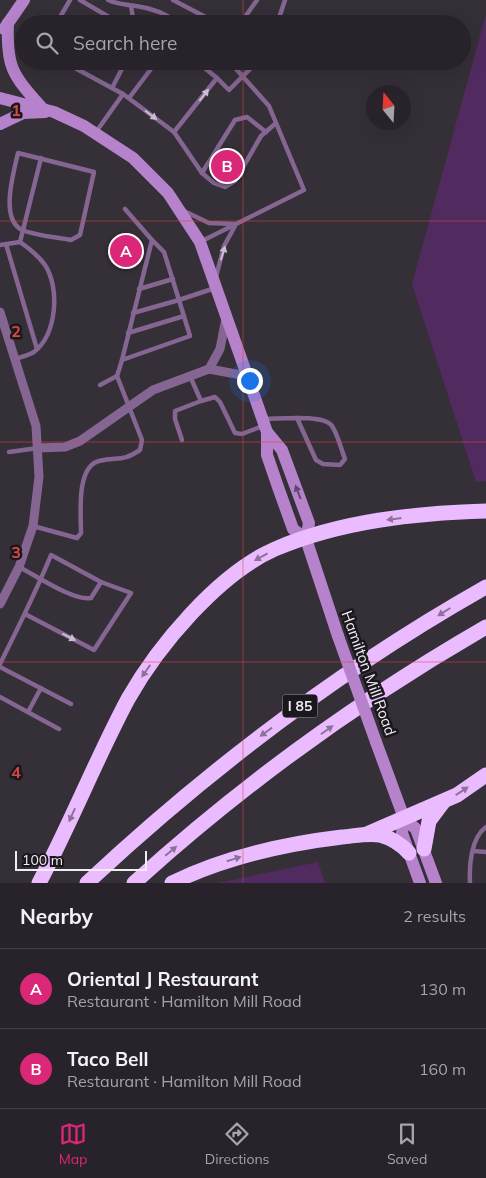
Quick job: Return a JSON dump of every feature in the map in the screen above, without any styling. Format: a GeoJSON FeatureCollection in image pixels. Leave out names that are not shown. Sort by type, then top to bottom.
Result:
{"type":"FeatureCollection","features":[{"type":"Feature","properties":{"kind":"highway"},"geometry":{"type":"LineString","coordinates":[[39,883],[128,700],[141,678],[174,633],[202,603],[252,562],[274,549],[331,530],[389,519],[486,511]]}},
{"type":"Feature","properties":{"kind":"highway","name":"I 85"},"geometry":{"type":"LineString","coordinates":[[87,883],[187,794],[259,737],[335,681],[486,587]]}},
{"type":"Feature","properties":{"kind":"highway","name":"I 85"},"geometry":{"type":"LineString","coordinates":[[134,883],[201,826],[311,741],[378,695],[486,628]]}},
{"type":"Feature","properties":{"kind":"highway"},"geometry":{"type":"LineString","coordinates":[[172,883],[201,869],[236,858],[318,840],[367,834],[457,795],[486,775]]}},
{"type":"Feature","properties":{"kind":"highway"},"geometry":{"type":"LineString","coordinates":[[424,849],[429,821],[444,800]]}},
{"type":"Feature","properties":{"kind":"highway"},"geometry":{"type":"LineString","coordinates":[[367,834],[388,838],[409,853]]}},
{"type":"Feature","properties":{"kind":"main road"},"geometry":{"type":"LineString","coordinates":[[0,35],[24,0]]}},
{"type":"Feature","properties":{"kind":"main road"},"geometry":{"type":"LineString","coordinates":[[8,23],[8,56],[11,68],[18,81],[42,108]]}},
{"type":"Feature","properties":{"kind":"main road","name":"Hamilton Mill Road"},"geometry":{"type":"LineString","coordinates":[[0,98],[54,112],[96,133],[133,158],[168,193],[200,242],[265,425],[282,450],[309,523],[306,539],[376,742],[404,818],[416,829],[436,883]]}},
{"type":"Feature","properties":{"kind":"main road"},"geometry":{"type":"LineString","coordinates":[[0,124],[23,113],[54,112]]}},
{"type":"Feature","properties":{"kind":"main road","name":"Hamilton Mill Road"},"geometry":{"type":"LineString","coordinates":[[404,818],[402,833],[420,883]]}},
{"type":"Feature","properties":{"kind":"street"},"geometry":{"type":"LineString","coordinates":[[0,312],[36,426],[39,477],[33,526],[19,567],[0,604]]}},
{"type":"Feature","properties":{"kind":"street"},"geometry":{"type":"LineString","coordinates":[[209,369],[220,349],[226,318]]}},
{"type":"Feature","properties":{"kind":"street"},"geometry":{"type":"LineString","coordinates":[[38,448],[65,446],[80,442],[153,390],[209,369],[247,376]]}},
{"type":"Feature","properties":{"kind":"lane"},"geometry":{"type":"LineString","coordinates":[[61,15],[70,0]]}},
{"type":"Feature","properties":{"kind":"lane"},"geometry":{"type":"LineString","coordinates":[[80,0],[106,15]]}},
{"type":"Feature","properties":{"kind":"lane"},"geometry":{"type":"LineString","coordinates":[[108,0],[122,6],[131,6],[167,15]]}},
{"type":"Feature","properties":{"kind":"lane"},"geometry":{"type":"LineString","coordinates":[[173,0],[202,15]]}},
{"type":"Feature","properties":{"kind":"lane"},"geometry":{"type":"LineString","coordinates":[[246,15],[257,0]]}},
{"type":"Feature","properties":{"kind":"lane"},"geometry":{"type":"LineString","coordinates":[[280,15],[285,0]]}},
{"type":"Feature","properties":{"kind":"lane"},"geometry":{"type":"LineString","coordinates":[[131,6],[132,15]]}},
{"type":"Feature","properties":{"kind":"lane"},"geometry":{"type":"LineString","coordinates":[[79,70],[123,94],[174,132],[202,173],[214,183],[225,186],[235,181],[261,136],[276,123]]}},
{"type":"Feature","properties":{"kind":"lane"},"geometry":{"type":"LineString","coordinates":[[112,88],[121,70]]}},
{"type":"Feature","properties":{"kind":"lane"},"geometry":{"type":"LineString","coordinates":[[129,98],[150,70]]}},
{"type":"Feature","properties":{"kind":"lane"},"geometry":{"type":"LineString","coordinates":[[207,70],[229,90],[250,70]]}},
{"type":"Feature","properties":{"kind":"lane"},"geometry":{"type":"LineString","coordinates":[[200,242],[304,190],[269,106],[238,70]]}},
{"type":"Feature","properties":{"kind":"lane"},"geometry":{"type":"LineString","coordinates":[[174,132],[217,78]]}},
{"type":"Feature","properties":{"kind":"lane"},"geometry":{"type":"LineString","coordinates":[[96,133],[123,94]]}},
{"type":"Feature","properties":{"kind":"lane"},"geometry":{"type":"LineString","coordinates":[[202,173],[235,120],[247,117],[266,132]]}},
{"type":"Feature","properties":{"kind":"lane"},"geometry":{"type":"LineString","coordinates":[[18,153],[94,172],[80,235],[71,240],[23,230],[13,225],[6,210],[18,153]]}},
{"type":"Feature","properties":{"kind":"lane"},"geometry":{"type":"LineString","coordinates":[[20,242],[41,158]]}},
{"type":"Feature","properties":{"kind":"lane"},"geometry":{"type":"LineString","coordinates":[[177,208],[209,223],[235,224]]}},
{"type":"Feature","properties":{"kind":"lane"},"geometry":{"type":"LineString","coordinates":[[122,360],[190,336],[164,252],[125,209]]}},
{"type":"Feature","properties":{"kind":"lane"},"geometry":{"type":"LineString","coordinates":[[133,313],[179,300],[215,285],[224,246],[235,224]]}},
{"type":"Feature","properties":{"kind":"lane"},"geometry":{"type":"LineString","coordinates":[[33,526],[77,538],[80,533],[83,479],[87,468],[98,461],[125,459],[140,450],[142,440],[118,376],[152,240]]}},
{"type":"Feature","properties":{"kind":"lane"},"geometry":{"type":"LineString","coordinates":[[0,245],[20,242],[35,252],[46,266],[52,280],[54,299],[51,325],[37,349],[16,359]]}},
{"type":"Feature","properties":{"kind":"lane"},"geometry":{"type":"LineString","coordinates":[[6,244],[37,349]]}},
{"type":"Feature","properties":{"kind":"lane"},"geometry":{"type":"LineString","coordinates":[[140,289],[172,279]]}},
{"type":"Feature","properties":{"kind":"lane"},"geometry":{"type":"LineString","coordinates":[[128,333],[184,316]]}},
{"type":"Feature","properties":{"kind":"lane"},"geometry":{"type":"LineString","coordinates":[[100,385],[118,376]]}},
{"type":"Feature","properties":{"kind":"lane"},"geometry":{"type":"LineString","coordinates":[[190,376],[201,401]]}},
{"type":"Feature","properties":{"kind":"lane"},"geometry":{"type":"LineString","coordinates":[[182,440],[175,419],[175,411],[215,397],[220,402],[235,433],[242,434],[265,425],[297,418],[325,420],[332,426],[345,459],[340,465],[323,464],[316,460],[297,418]]}},
{"type":"Feature","properties":{"kind":"lane"},"geometry":{"type":"LineString","coordinates":[[9,452],[38,448]]}},
{"type":"Feature","properties":{"kind":"lane"},"geometry":{"type":"LineString","coordinates":[[25,614],[94,650],[131,593],[101,582],[51,555],[0,665],[71,704]]}},
{"type":"Feature","properties":{"kind":"lane"},"geometry":{"type":"LineString","coordinates":[[19,567],[82,600],[91,598],[101,582]]}},
{"type":"Feature","properties":{"kind":"lane"},"geometry":{"type":"LineString","coordinates":[[28,712],[41,688]]}},
{"type":"Feature","properties":{"kind":"lane"},"geometry":{"type":"LineString","coordinates":[[0,697],[59,729]]}},
{"type":"Feature","properties":{"kind":"lane"},"geometry":{"type":"LineString","coordinates":[[470,883],[473,851],[479,834],[486,827]]}},
{"type":"Feature","properties":{"kind":"lane"},"geometry":{"type":"LineString","coordinates":[[473,851],[486,852]]}},
{"type":"Feature","properties":{"kind":"shaded area"},"geometry":{"type":"Polygon","coordinates":[[[486,14],[486,481],[476,482],[412,284],[486,14]]]}},
{"type":"Feature","properties":{"kind":"shaded area"},"geometry":{"type":"Polygon","coordinates":[[[318,862],[325,883],[217,883],[318,862]]]}},
{"type":"Feature","properties":{"kind":"place","name":"Taco Bell"},"geometry":{"type":"Point","coordinates":[227,166]}},
{"type":"Feature","properties":{"kind":"place","name":"Oriental J Restaurant"},"geometry":{"type":"Point","coordinates":[126,251]}}]}
